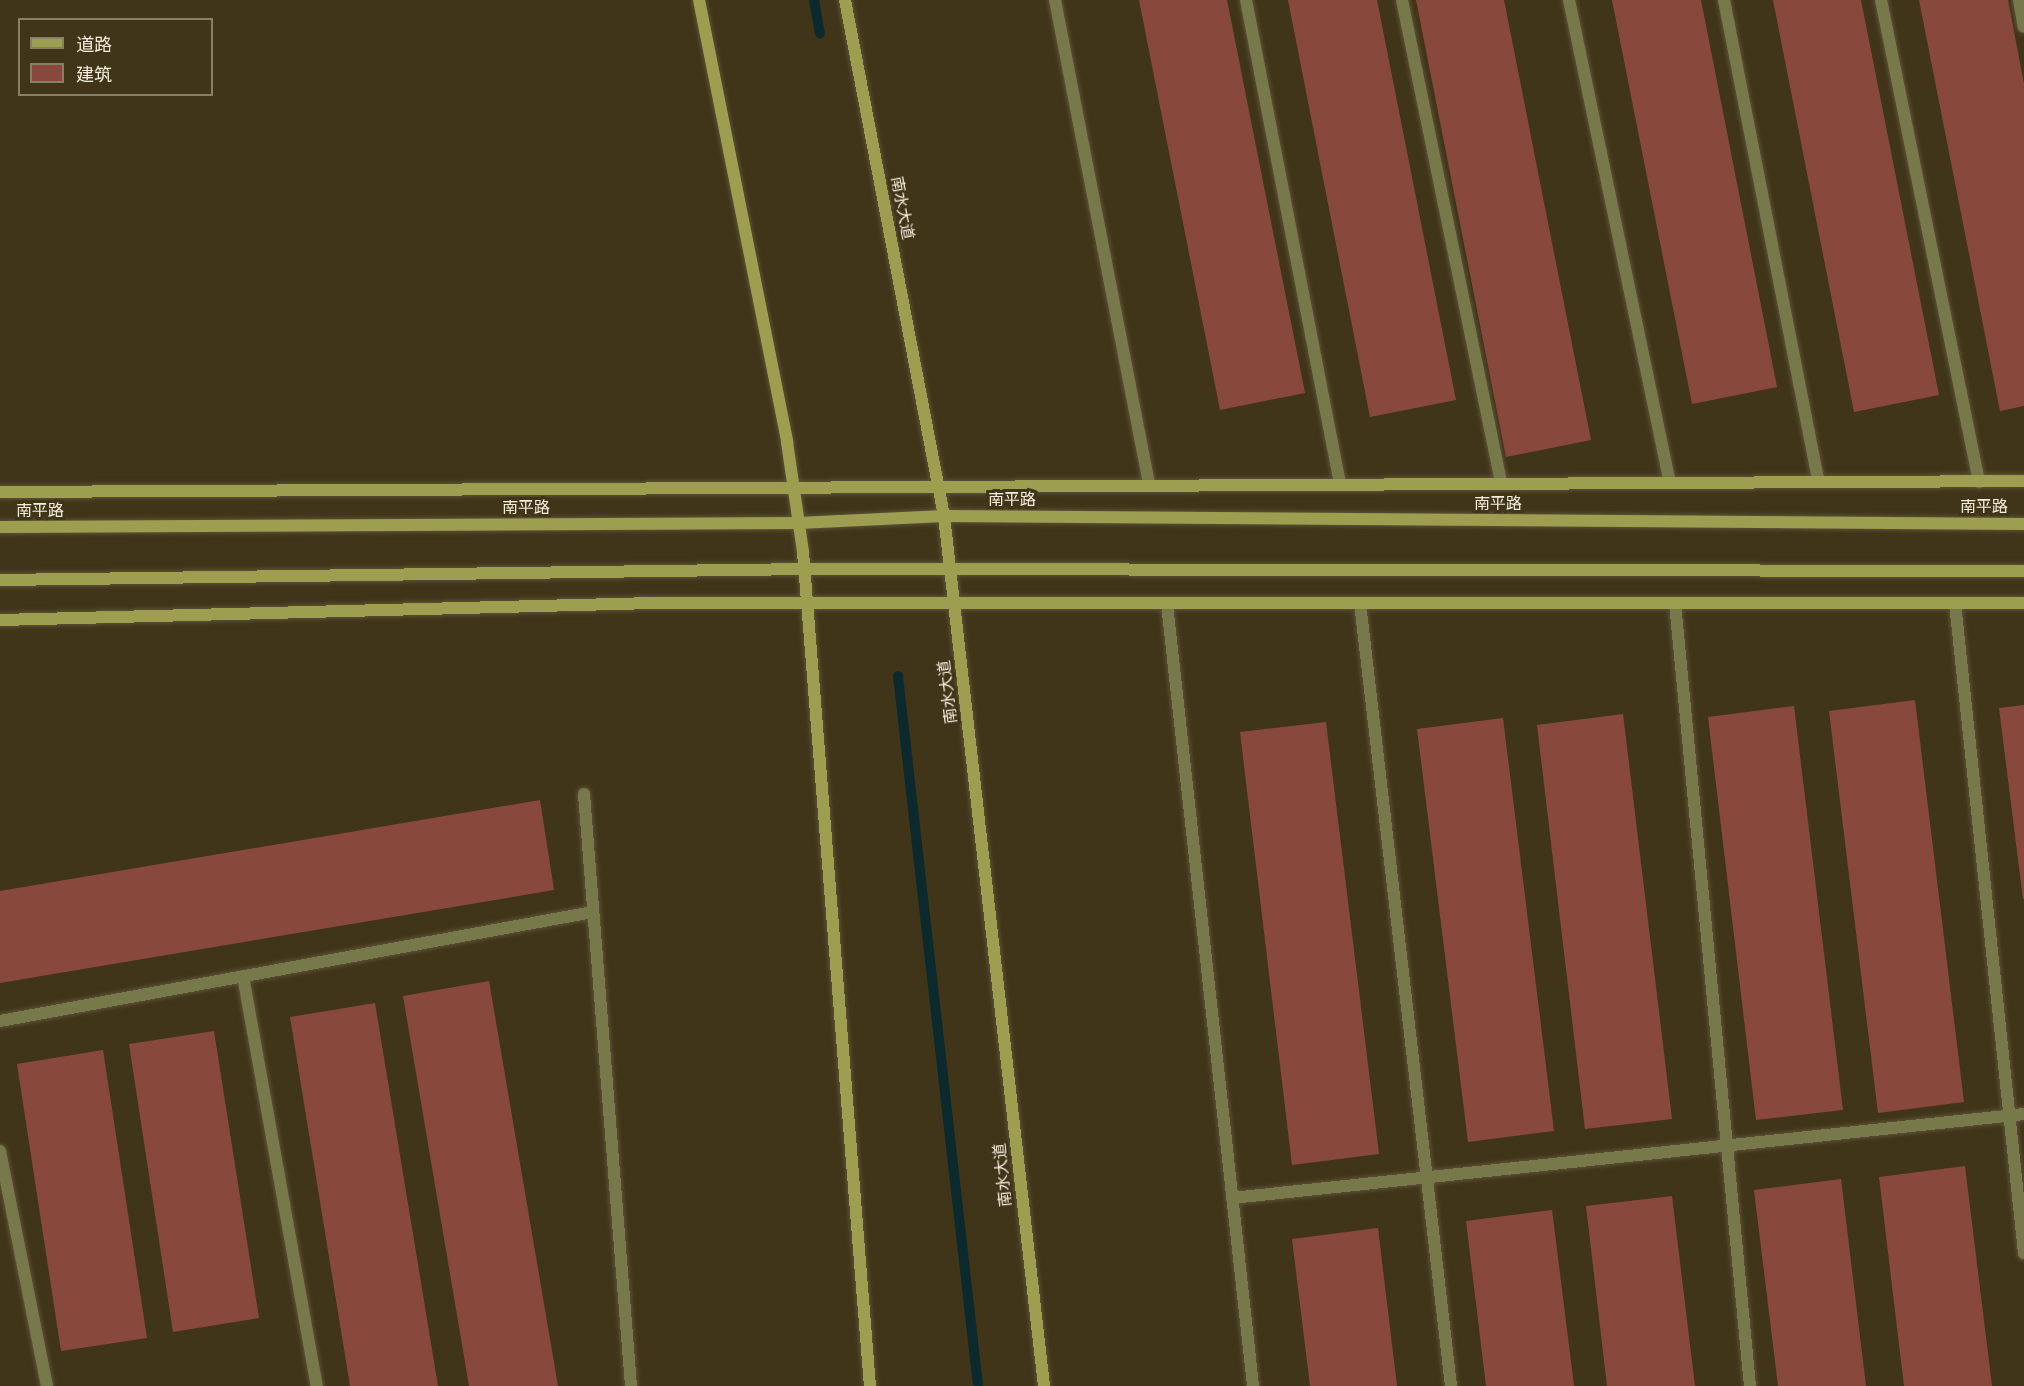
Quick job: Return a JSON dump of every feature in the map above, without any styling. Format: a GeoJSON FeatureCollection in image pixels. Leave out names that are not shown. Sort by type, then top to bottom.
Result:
{"type":"FeatureCollection","features":[{"type":"Feature","properties":{"kind":"main road"},"geometry":{"type":"LineString","coordinates":[[699,0],[794,486],[799,524],[870,1386]]}},
{"type":"Feature","properties":{"kind":"main road","name":"南水大道"},"geometry":{"type":"LineString","coordinates":[[845,0],[944,516],[1044,1386]]}},
{"type":"Feature","properties":{"kind":"main road"},"geometry":{"type":"LineString","coordinates":[[0,492],[1340,482],[2024,481]]}},
{"type":"Feature","properties":{"kind":"main road","name":"南平路"},"geometry":{"type":"LineString","coordinates":[[0,527],[799,524],[944,516],[2024,524]]}},
{"type":"Feature","properties":{"kind":"main road"},"geometry":{"type":"LineString","coordinates":[[0,580],[804,569],[951,572],[2024,571]]}},
{"type":"Feature","properties":{"kind":"main road"},"geometry":{"type":"LineString","coordinates":[[0,620],[652,603],[2024,603]]}},
{"type":"Feature","properties":{"kind":"street"},"geometry":{"type":"LineString","coordinates":[[1055,0],[1149,484]]}},
{"type":"Feature","properties":{"kind":"street"},"geometry":{"type":"LineString","coordinates":[[1246,0],[1340,482]]}},
{"type":"Feature","properties":{"kind":"street"},"geometry":{"type":"LineString","coordinates":[[1402,0],[1501,482]]}},
{"type":"Feature","properties":{"kind":"street"},"geometry":{"type":"LineString","coordinates":[[1569,0],[1670,482]]}},
{"type":"Feature","properties":{"kind":"street"},"geometry":{"type":"LineString","coordinates":[[1724,0],[1818,481]]}},
{"type":"Feature","properties":{"kind":"street"},"geometry":{"type":"LineString","coordinates":[[1881,0],[1979,482]]}},
{"type":"Feature","properties":{"kind":"street"},"geometry":{"type":"LineString","coordinates":[[2019,0],[2024,27]]}},
{"type":"Feature","properties":{"kind":"street"},"geometry":{"type":"LineString","coordinates":[[1360,603],[1451,1386]]}},
{"type":"Feature","properties":{"kind":"street"},"geometry":{"type":"LineString","coordinates":[[1675,603],[1749,1386]]}},
{"type":"Feature","properties":{"kind":"street"},"geometry":{"type":"LineString","coordinates":[[1954,603],[2024,1253]]}},
{"type":"Feature","properties":{"kind":"street"},"geometry":{"type":"LineString","coordinates":[[1167,604],[1253,1386]]}},
{"type":"Feature","properties":{"kind":"street"},"geometry":{"type":"LineString","coordinates":[[584,794],[631,1386]]}},
{"type":"Feature","properties":{"kind":"street"},"geometry":{"type":"LineString","coordinates":[[0,1021],[593,912]]}},
{"type":"Feature","properties":{"kind":"street"},"geometry":{"type":"LineString","coordinates":[[243,976],[317,1386]]}},
{"type":"Feature","properties":{"kind":"street"},"geometry":{"type":"LineString","coordinates":[[1232,1198],[2024,1114]]}},
{"type":"Feature","properties":{"kind":"street"},"geometry":{"type":"LineString","coordinates":[[0,1151],[48,1386]]}},
{"type":"Feature","properties":{"kind":"building"},"geometry":{"type":"Polygon","coordinates":[[[1139,0],[1227,0],[1305,393],[1220,410],[1139,0]]]}},
{"type":"Feature","properties":{"kind":"building"},"geometry":{"type":"Polygon","coordinates":[[[1288,0],[1377,0],[1456,400],[1370,417],[1288,0]]]}},
{"type":"Feature","properties":{"kind":"building"},"geometry":{"type":"Polygon","coordinates":[[[1416,0],[1504,0],[1591,440],[1506,457],[1416,0]]]}},
{"type":"Feature","properties":{"kind":"building"},"geometry":{"type":"Polygon","coordinates":[[[1612,0],[1701,0],[1777,387],[1692,404],[1612,0]]]}},
{"type":"Feature","properties":{"kind":"building"},"geometry":{"type":"Polygon","coordinates":[[[1773,0],[1861,0],[1939,395],[1854,412],[1773,0]]]}},
{"type":"Feature","properties":{"kind":"building"},"geometry":{"type":"Polygon","coordinates":[[[1919,0],[2008,0],[2024,84],[2024,406],[2000,411],[1919,0]]]}},
{"type":"Feature","properties":{"kind":"building"},"geometry":{"type":"Polygon","coordinates":[[[1915,700],[1964,1102],[1878,1113],[1829,711],[1915,700]]]}},
{"type":"Feature","properties":{"kind":"building"},"geometry":{"type":"Polygon","coordinates":[[[2024,705],[2024,899],[2023,899],[1999,708],[2024,705]]]}},
{"type":"Feature","properties":{"kind":"building"},"geometry":{"type":"Polygon","coordinates":[[[1794,706],[1843,1110],[1756,1120],[1708,717],[1794,706]]]}},
{"type":"Feature","properties":{"kind":"building"},"geometry":{"type":"Polygon","coordinates":[[[1623,714],[1672,1119],[1585,1129],[1537,725],[1623,714]]]}},
{"type":"Feature","properties":{"kind":"building"},"geometry":{"type":"Polygon","coordinates":[[[1503,718],[1554,1131],[1468,1142],[1417,729],[1503,718]]]}},
{"type":"Feature","properties":{"kind":"building"},"geometry":{"type":"Polygon","coordinates":[[[1326,722],[1379,1154],[1292,1165],[1240,732],[1326,722]]]}},
{"type":"Feature","properties":{"kind":"building"},"geometry":{"type":"Polygon","coordinates":[[[540,800],[554,890],[0,983],[0,891],[540,800]]]}},
{"type":"Feature","properties":{"kind":"building"},"geometry":{"type":"Polygon","coordinates":[[[489,981],[558,1386],[469,1386],[403,996],[489,981]]]}},
{"type":"Feature","properties":{"kind":"building"},"geometry":{"type":"Polygon","coordinates":[[[375,1003],[438,1386],[350,1386],[290,1017],[375,1003]]]}},
{"type":"Feature","properties":{"kind":"building"},"geometry":{"type":"Polygon","coordinates":[[[214,1031],[259,1318],[173,1332],[129,1044],[214,1031]]]}},
{"type":"Feature","properties":{"kind":"building"},"geometry":{"type":"Polygon","coordinates":[[[103,1050],[147,1338],[61,1351],[17,1064],[103,1050]]]}},
{"type":"Feature","properties":{"kind":"building"},"geometry":{"type":"Polygon","coordinates":[[[1965,1166],[1992,1386],[1904,1386],[1879,1177],[1965,1166]]]}},
{"type":"Feature","properties":{"kind":"building"},"geometry":{"type":"Polygon","coordinates":[[[1841,1179],[1866,1386],[1778,1386],[1754,1190],[1841,1179]]]}},
{"type":"Feature","properties":{"kind":"building"},"geometry":{"type":"Polygon","coordinates":[[[1672,1196],[1695,1386],[1607,1386],[1586,1206],[1672,1196]]]}},
{"type":"Feature","properties":{"kind":"building"},"geometry":{"type":"Polygon","coordinates":[[[1552,1210],[1574,1386],[1486,1386],[1466,1221],[1552,1210]]]}},
{"type":"Feature","properties":{"kind":"building"},"geometry":{"type":"Polygon","coordinates":[[[1378,1228],[1397,1386],[1310,1386],[1292,1239],[1378,1228]]]}},
{"type":"Feature","properties":{"kind":"waterway"},"geometry":{"type":"LineString","coordinates":[[814,0],[820,33]]}},
{"type":"Feature","properties":{"kind":"waterway"},"geometry":{"type":"LineString","coordinates":[[898,676],[978,1386]]}}]}
